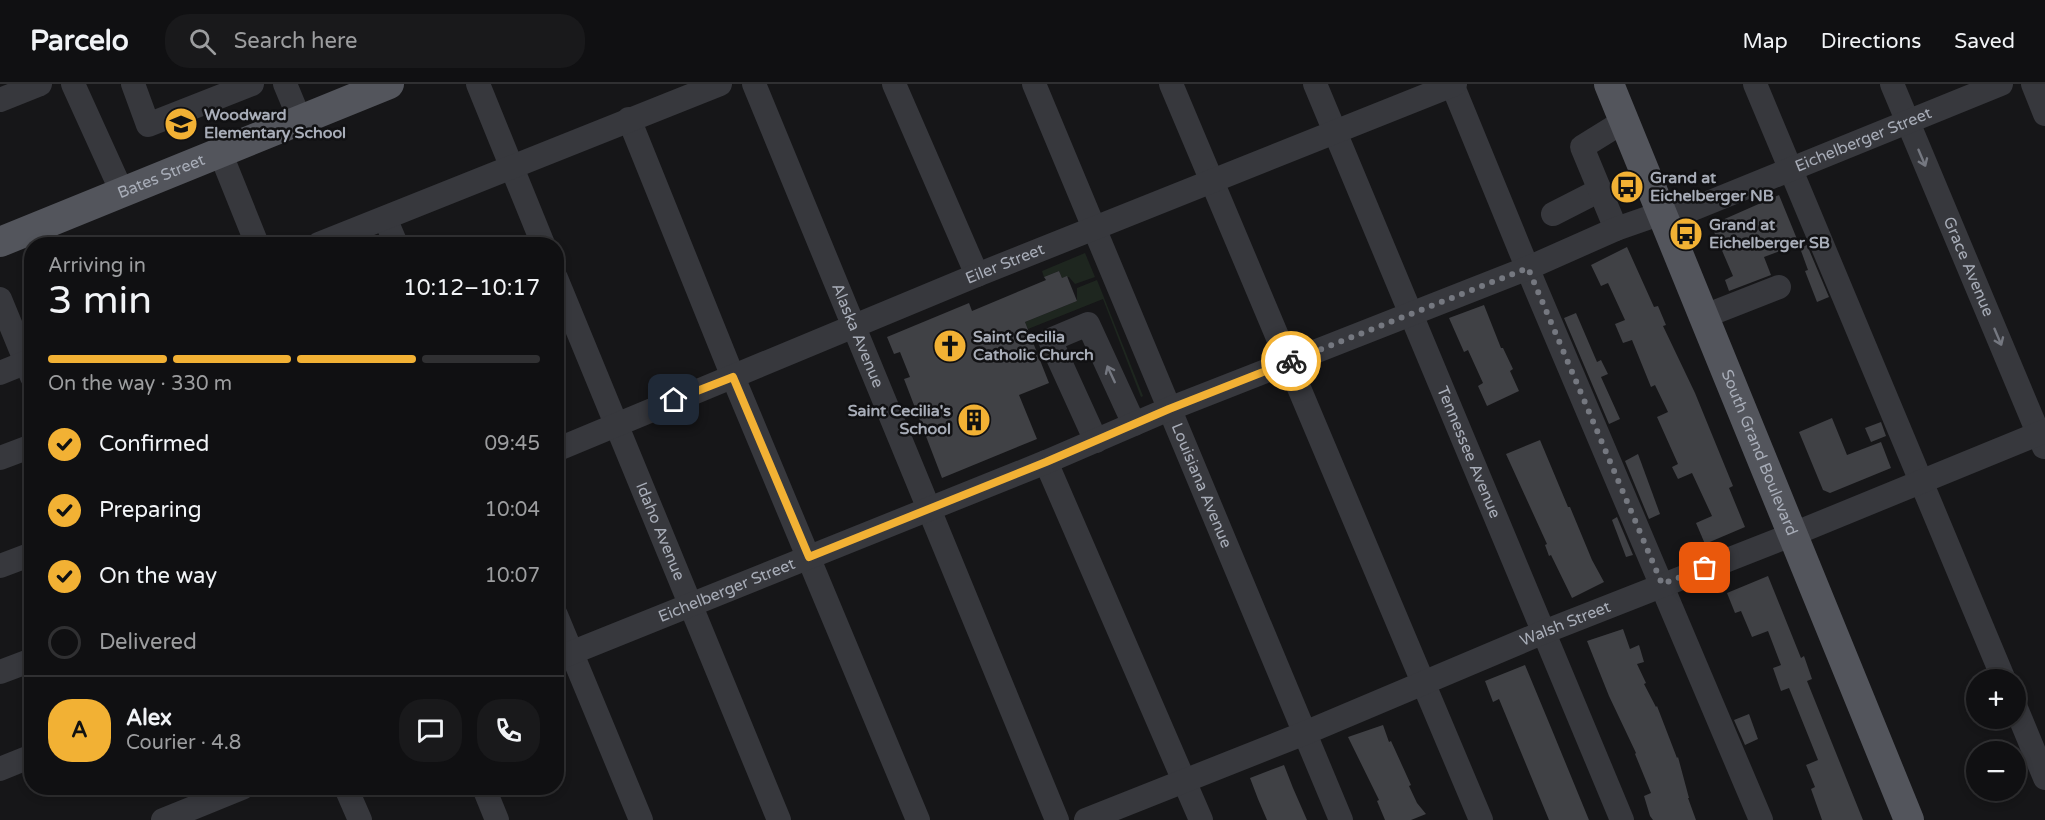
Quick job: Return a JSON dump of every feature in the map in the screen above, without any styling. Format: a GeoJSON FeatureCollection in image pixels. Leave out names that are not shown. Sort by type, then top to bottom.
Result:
{"type":"FeatureCollection","features":[{"type":"Feature","properties":{"kind":"main road","name":"Bates Street"},"geometry":{"type":"LineString","coordinates":[[0,242],[388,84]]}},
{"type":"Feature","properties":{"kind":"main road","name":"South Grand Boulevard"},"geometry":{"type":"LineString","coordinates":[[1609,84],[1909,820]]}},
{"type":"Feature","properties":{"kind":"street"},"geometry":{"type":"LineString","coordinates":[[0,100],[40,84]]}},
{"type":"Feature","properties":{"kind":"street"},"geometry":{"type":"LineString","coordinates":[[74,84],[122,192]]}},
{"type":"Feature","properties":{"kind":"street"},"geometry":{"type":"LineString","coordinates":[[133,84],[148,125],[252,84]]}},
{"type":"Feature","properties":{"kind":"street"},"geometry":{"type":"LineString","coordinates":[[285,84],[300,120]]}},
{"type":"Feature","properties":{"kind":"street"},"geometry":{"type":"LineString","coordinates":[[478,84],[540,237]]}},
{"type":"Feature","properties":{"kind":"street"},"geometry":{"type":"LineString","coordinates":[[337,237],[720,84]]}},
{"type":"Feature","properties":{"kind":"street","name":"Alaska Avenue"},"geometry":{"type":"LineString","coordinates":[[754,84],[1057,820]]}},
{"type":"Feature","properties":{"kind":"street"},"geometry":{"type":"LineString","coordinates":[[894,84],[977,275]]}},
{"type":"Feature","properties":{"kind":"street","name":"Louisiana Avenue"},"geometry":{"type":"LineString","coordinates":[[1034,84],[1341,820]]}},
{"type":"Feature","properties":{"kind":"street"},"geometry":{"type":"LineString","coordinates":[[1171,84],[1481,820]]}},
{"type":"Feature","properties":{"kind":"street","name":"Tennessee Avenue"},"geometry":{"type":"LineString","coordinates":[[1315,84],[1622,820]]}},
{"type":"Feature","properties":{"kind":"street"},"geometry":{"type":"LineString","coordinates":[[1453,84],[1528,268],[1761,820]]}},
{"type":"Feature","properties":{"kind":"street","name":"Eiler Street"},"geometry":{"type":"LineString","coordinates":[[564,446],[977,275],[1453,84]]}},
{"type":"Feature","properties":{"kind":"street"},"geometry":{"type":"LineString","coordinates":[[1755,84],[1999,669]]}},
{"type":"Feature","properties":{"kind":"street","name":"Grace Avenue"},"geometry":{"type":"LineString","coordinates":[[1892,84],[2043,438]]}},
{"type":"Feature","properties":{"kind":"street","name":"Eichelberger Street"},"geometry":{"type":"LineString","coordinates":[[564,656],[1046,462],[1169,409],[1528,268],[1616,229],[1662,213],[1689,211],[2001,84]]}},
{"type":"Feature","properties":{"kind":"street"},"geometry":{"type":"LineString","coordinates":[[2033,84],[2045,114]]}},
{"type":"Feature","properties":{"kind":"street"},"geometry":{"type":"LineString","coordinates":[[629,119],[733,377],[918,820]]}},
{"type":"Feature","properties":{"kind":"street"},"geometry":{"type":"LineString","coordinates":[[1616,229],[1582,147],[1624,121]]}},
{"type":"Feature","properties":{"kind":"street"},"geometry":{"type":"LineString","coordinates":[[220,152],[254,237]]}},
{"type":"Feature","properties":{"kind":"street"},"geometry":{"type":"LineString","coordinates":[[1553,214],[1600,190]]}},
{"type":"Feature","properties":{"kind":"street"},"geometry":{"type":"LineString","coordinates":[[385,218],[393,237]]}},
{"type":"Feature","properties":{"kind":"street"},"geometry":{"type":"LineString","coordinates":[[1705,316],[1779,287]]}},
{"type":"Feature","properties":{"kind":"street","name":"Idaho Avenue"},"geometry":{"type":"LineString","coordinates":[[564,298],[779,820]]}},
{"type":"Feature","properties":{"kind":"street"},"geometry":{"type":"LineString","coordinates":[[0,299],[24,353]]}},
{"type":"Feature","properties":{"kind":"street"},"geometry":{"type":"LineString","coordinates":[[1096,441],[1050,340],[1088,324],[1134,424]]}},
{"type":"Feature","properties":{"kind":"street"},"geometry":{"type":"LineString","coordinates":[[0,373],[24,367]]}},
{"type":"Feature","properties":{"kind":"street","name":"Walsh Street"},"geometry":{"type":"LineString","coordinates":[[1086,820],[1305,733],[1544,632],[1791,535],[1922,480],[2043,438]]}},
{"type":"Feature","properties":{"kind":"street"},"geometry":{"type":"LineString","coordinates":[[0,458],[24,449]]}},
{"type":"Feature","properties":{"kind":"street"},"geometry":{"type":"LineString","coordinates":[[1046,462],[1201,820]]}},
{"type":"Feature","properties":{"kind":"street"},"geometry":{"type":"LineString","coordinates":[[0,566],[24,557]]}},
{"type":"Feature","properties":{"kind":"street"},"geometry":{"type":"LineString","coordinates":[[564,656],[641,820]]}},
{"type":"Feature","properties":{"kind":"street"},"geometry":{"type":"LineString","coordinates":[[0,672],[24,663]]}},
{"type":"Feature","properties":{"kind":"street"},"geometry":{"type":"LineString","coordinates":[[2025,729],[2045,778]]}},
{"type":"Feature","properties":{"kind":"street"},"geometry":{"type":"LineString","coordinates":[[0,769],[24,759]]}},
{"type":"Feature","properties":{"kind":"street"},"geometry":{"type":"LineString","coordinates":[[163,820],[213,811],[233,795]]}},
{"type":"Feature","properties":{"kind":"street"},"geometry":{"type":"LineString","coordinates":[[349,795],[360,820]]}},
{"type":"Feature","properties":{"kind":"street"},"geometry":{"type":"LineString","coordinates":[[487,795],[497,820]]}},
{"type":"Feature","properties":{"kind":"shaded area"},"geometry":{"type":"Polygon","coordinates":[[[1085,253],[1095,277],[1075,284],[1069,277],[1062,278],[1059,271],[1044,277],[1042,271],[1085,253]]]}},
{"type":"Feature","properties":{"kind":"shaded area"},"geometry":{"type":"Polygon","coordinates":[[[1097,280],[1143,396],[1141,397],[1103,299],[1028,329],[1025,322],[1077,301],[1077,288],[1097,280]]]}},
{"type":"Feature","properties":{"kind":"building"},"geometry":{"type":"Polygon","coordinates":[[[1779,195],[1799,244],[1764,257],[1771,275],[1729,291],[1725,280],[1733,276],[1711,225],[1779,195]]]}},
{"type":"Feature","properties":{"kind":"building"},"geometry":{"type":"Polygon","coordinates":[[[1807,245],[1829,297],[1817,302],[1805,271],[1808,270],[1800,248],[1807,245]]]}},
{"type":"Feature","properties":{"kind":"building"},"geometry":{"type":"Polygon","coordinates":[[[1627,247],[1654,307],[1658,306],[1666,325],[1663,326],[1695,393],[1733,486],[1729,488],[1745,527],[1705,544],[1696,523],[1712,516],[1692,473],[1678,479],[1672,467],[1678,464],[1657,417],[1668,412],[1655,385],[1651,387],[1632,340],[1623,343],[1615,324],[1625,320],[1608,283],[1601,286],[1591,265],[1627,247]]]}},
{"type":"Feature","properties":{"kind":"building"},"geometry":{"type":"Polygon","coordinates":[[[1059,271],[1062,278],[1067,276],[1077,301],[1025,322],[1049,383],[1019,395],[1037,439],[942,478],[904,379],[910,377],[900,352],[894,354],[887,337],[969,303],[972,311],[1046,280],[1044,277],[1059,271]]]}},
{"type":"Feature","properties":{"kind":"building"},"geometry":{"type":"Polygon","coordinates":[[[1484,305],[1501,348],[1513,369],[1510,371],[1519,391],[1487,406],[1478,386],[1483,383],[1468,350],[1464,352],[1449,318],[1484,305]]]}},
{"type":"Feature","properties":{"kind":"building"},"geometry":{"type":"Polygon","coordinates":[[[1576,313],[1597,362],[1601,360],[1608,374],[1601,377],[1620,419],[1609,424],[1564,318],[1576,313]]]}},
{"type":"Feature","properties":{"kind":"building"},"geometry":{"type":"Polygon","coordinates":[[[1832,418],[1847,455],[1881,442],[1891,468],[1830,493],[1823,490],[1799,432],[1832,418]]]}},
{"type":"Feature","properties":{"kind":"building"},"geometry":{"type":"Polygon","coordinates":[[[1881,422],[1886,436],[1871,442],[1865,428],[1881,422]]]}},
{"type":"Feature","properties":{"kind":"building"},"geometry":{"type":"Polygon","coordinates":[[[1540,440],[1568,507],[1570,507],[1592,560],[1604,582],[1572,598],[1551,555],[1549,556],[1545,545],[1547,544],[1506,454],[1540,440]]]}},
{"type":"Feature","properties":{"kind":"building"},"geometry":{"type":"Polygon","coordinates":[[[1638,454],[1660,514],[1649,519],[1625,461],[1638,454]]]}},
{"type":"Feature","properties":{"kind":"building"},"geometry":{"type":"Polygon","coordinates":[[[1617,517],[1633,555],[1626,557],[1612,520],[1617,517]]]}},
{"type":"Feature","properties":{"kind":"building"},"geometry":{"type":"Polygon","coordinates":[[[1768,576],[1801,658],[1804,656],[1812,679],[1807,681],[1863,820],[1822,820],[1811,789],[1815,787],[1806,765],[1818,760],[1789,688],[1781,691],[1773,668],[1781,665],[1768,631],[1752,637],[1741,611],[1735,613],[1727,593],[1768,576]]]}},
{"type":"Feature","properties":{"kind":"building"},"geometry":{"type":"Polygon","coordinates":[[[1623,629],[1630,649],[1639,645],[1644,662],[1637,664],[1678,757],[1696,820],[1653,820],[1650,816],[1644,796],[1651,793],[1587,641],[1623,629]]]}},
{"type":"Feature","properties":{"kind":"building"},"geometry":{"type":"Polygon","coordinates":[[[1525,665],[1589,820],[1549,820],[1499,699],[1493,702],[1485,681],[1525,665]]]}},
{"type":"Feature","properties":{"kind":"building"},"geometry":{"type":"Polygon","coordinates":[[[1749,714],[1758,739],[1745,745],[1734,720],[1749,714]]]}},
{"type":"Feature","properties":{"kind":"building"},"geometry":{"type":"Polygon","coordinates":[[[1383,725],[1417,803],[1426,814],[1411,820],[1385,820],[1377,801],[1379,800],[1348,737],[1383,725]]]}},
{"type":"Feature","properties":{"kind":"building"},"geometry":{"type":"Polygon","coordinates":[[[1284,765],[1307,820],[1267,820],[1258,799],[1250,778],[1284,765]]]}},
{"type":"Feature","properties":{"kind":"way so far"},"geometry":{"type":"LineString","coordinates":[[1291,361],[1528,268],[1662,584],[1705,568]]}},
{"type":"Feature","properties":{"kind":"place","name":"Woodward Elementary School"},"geometry":{"type":"Point","coordinates":[181,124]}},
{"type":"Feature","properties":{"kind":"place","name":"Grand at Eichelberger NB"},"geometry":{"type":"Point","coordinates":[1627,187]}},
{"type":"Feature","properties":{"kind":"place","name":"Grand at Eichelberger SB"},"geometry":{"type":"Point","coordinates":[1686,234]}},
{"type":"Feature","properties":{"kind":"place","name":"Saint Cecilia Catholic Church"},"geometry":{"type":"Point","coordinates":[950,346]}},
{"type":"Feature","properties":{"kind":"place","name":"Saint Cecilia's School"},"geometry":{"type":"Point","coordinates":[974,420]}},
{"type":"Feature","properties":{"kind":"route"},"geometry":{"type":"LineString","coordinates":[[674,400],[733,377],[809,557],[1291,361]]}}]}
